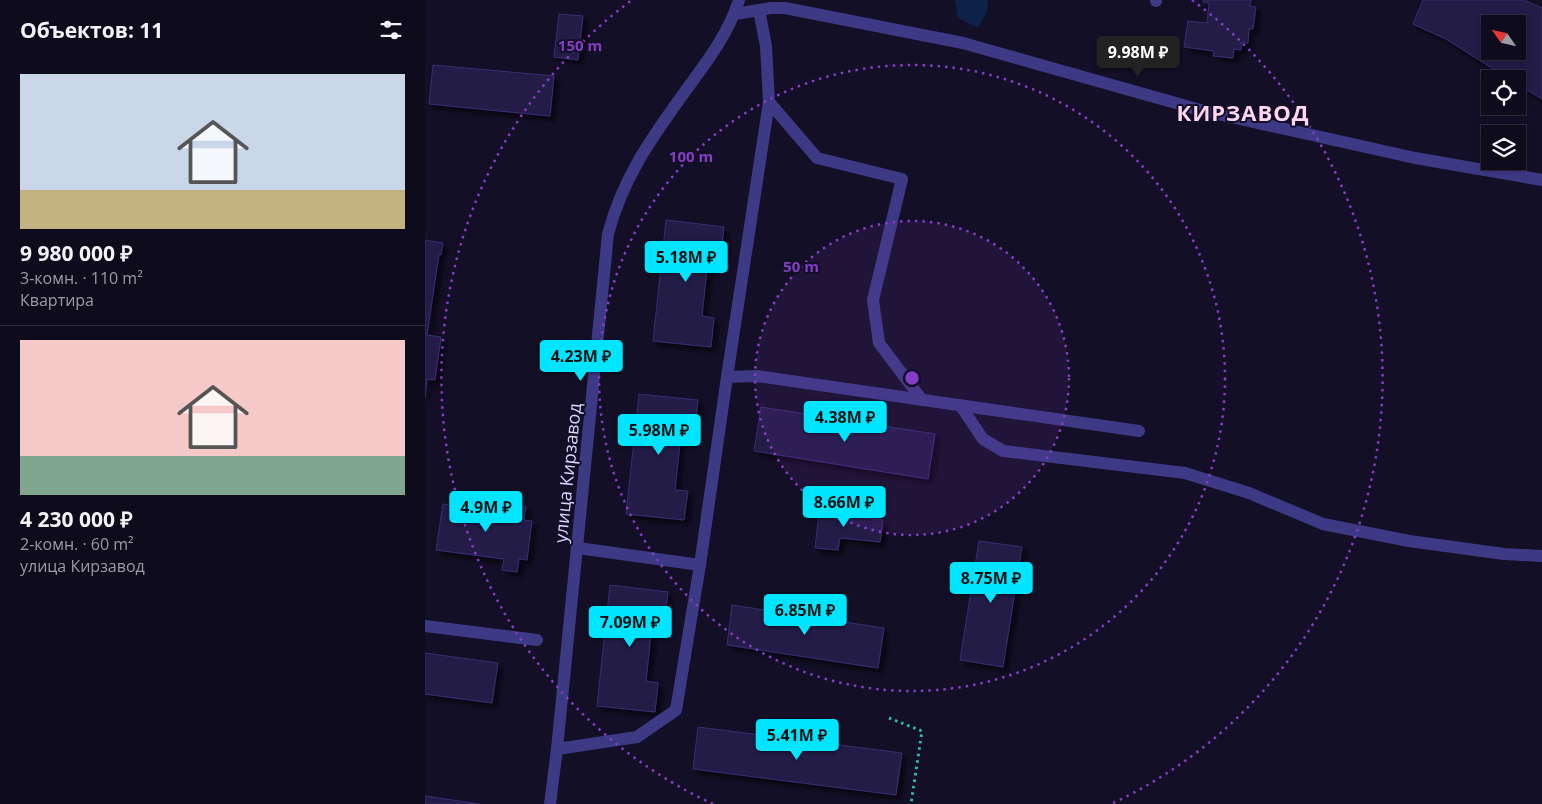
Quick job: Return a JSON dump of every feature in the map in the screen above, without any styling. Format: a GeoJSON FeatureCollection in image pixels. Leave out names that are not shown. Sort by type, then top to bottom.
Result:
{"type":"FeatureCollection","features":[{"type":"Feature","properties":{"kind":"street","name":"улица Кирзавод"},"geometry":{"type":"LineString","coordinates":[[550,804],[578,548],[608,234],[618,200],[637,160],[715,50],[735,14],[739,0]]}},
{"type":"Feature","properties":{"kind":"street"},"geometry":{"type":"LineString","coordinates":[[735,14],[785,8],[963,43],[1204,111],[1415,158],[1542,180]]}},
{"type":"Feature","properties":{"kind":"street"},"geometry":{"type":"LineString","coordinates":[[557,749],[637,737],[676,710],[700,565],[769,102],[766,46],[759,10]]}},
{"type":"Feature","properties":{"kind":"street"},"geometry":{"type":"LineString","coordinates":[[769,102],[817,158],[902,179],[873,300],[879,343],[922,400]]}},
{"type":"Feature","properties":{"kind":"street"},"geometry":{"type":"LineString","coordinates":[[727,377],[757,376],[1139,431]]}},
{"type":"Feature","properties":{"kind":"street"},"geometry":{"type":"LineString","coordinates":[[959,405],[983,440],[1003,451],[1185,473],[1249,493],[1323,524],[1409,541],[1504,554],[1542,556]]}},
{"type":"Feature","properties":{"kind":"street"},"geometry":{"type":"LineString","coordinates":[[578,548],[700,565]]}},
{"type":"Feature","properties":{"kind":"street"},"geometry":{"type":"LineString","coordinates":[[425,626],[537,640]]}},
{"type":"Feature","properties":{"kind":"path"},"geometry":{"type":"LineString","coordinates":[[889,718],[922,731],[911,804]]}},
{"type":"Feature","properties":{"kind":"water"},"geometry":{"type":"Polygon","coordinates":[[[955,0],[988,0],[987,12],[978,28],[958,18],[955,0]]]}},
{"type":"Feature","properties":{"kind":"building"},"geometry":{"type":"Polygon","coordinates":[[[1203,0],[1251,0],[1250,6],[1256,7],[1253,29],[1249,29],[1248,43],[1242,42],[1241,50],[1234,49],[1233,58],[1213,56],[1214,51],[1184,47],[1188,21],[1207,23],[1209,3],[1203,2],[1203,0]]]}},
{"type":"Feature","properties":{"kind":"building"},"geometry":{"type":"Polygon","coordinates":[[[1423,0],[1524,0],[1542,8],[1542,99],[1526,89],[1526,70],[1495,70],[1446,39],[1413,24],[1423,0]]]}},
{"type":"Feature","properties":{"kind":"building"},"geometry":{"type":"Polygon","coordinates":[[[559,14],[583,16],[578,60],[554,57],[559,14]]]}},
{"type":"Feature","properties":{"kind":"building"},"geometry":{"type":"Polygon","coordinates":[[[433,65],[554,76],[550,116],[429,104],[433,65]]]}},
{"type":"Feature","properties":{"kind":"building"},"geometry":{"type":"Polygon","coordinates":[[[666,220],[724,227],[720,262],[708,260],[702,316],[714,318],[711,347],[653,341],[666,220]]]}},
{"type":"Feature","properties":{"kind":"building"},"geometry":{"type":"Polygon","coordinates":[[[425,240],[443,243],[441,255],[439,254],[427,335],[441,337],[435,380],[427,379],[425,397],[425,240]]]}},
{"type":"Feature","properties":{"kind":"building"},"geometry":{"type":"Polygon","coordinates":[[[639,394],[698,400],[694,435],[681,434],[675,490],[688,491],[684,520],[626,514],[639,394]]]}},
{"type":"Feature","properties":{"kind":"building"},"geometry":{"type":"Polygon","coordinates":[[[761,407],[935,434],[928,479],[754,451],[761,407]]]}},
{"type":"Feature","properties":{"kind":"building"},"geometry":{"type":"Polygon","coordinates":[[[443,504],[498,511],[499,504],[526,507],[524,520],[532,521],[527,560],[519,559],[517,572],[502,570],[504,559],[436,550],[443,504]]]}},
{"type":"Feature","properties":{"kind":"building"},"geometry":{"type":"Polygon","coordinates":[[[820,505],[845,508],[844,516],[883,520],[880,542],[840,538],[838,550],[815,548],[820,505]]]}},
{"type":"Feature","properties":{"kind":"building"},"geometry":{"type":"Polygon","coordinates":[[[979,541],[1022,547],[1003,667],[960,660],[979,541]]]}},
{"type":"Feature","properties":{"kind":"building"},"geometry":{"type":"Polygon","coordinates":[[[610,585],[668,592],[664,627],[652,625],[646,681],[658,683],[655,712],[597,706],[610,585]]]}},
{"type":"Feature","properties":{"kind":"building"},"geometry":{"type":"Polygon","coordinates":[[[732,605],[884,628],[878,668],[727,645],[732,605]]]}},
{"type":"Feature","properties":{"kind":"building"},"geometry":{"type":"Polygon","coordinates":[[[425,653],[498,663],[492,703],[425,694],[425,653]]]}},
{"type":"Feature","properties":{"kind":"building"},"geometry":{"type":"Polygon","coordinates":[[[698,727],[902,753],[896,795],[693,769],[698,727]]]}},
{"type":"Feature","properties":{"kind":"building"},"geometry":{"type":"Polygon","coordinates":[[[425,796],[480,804],[425,804],[425,796]]]}},
{"type":"Feature","properties":{"kind":"district","name":"КИРЗАВОД"},"geometry":{"type":"Point","coordinates":[1243,113]}}]}
